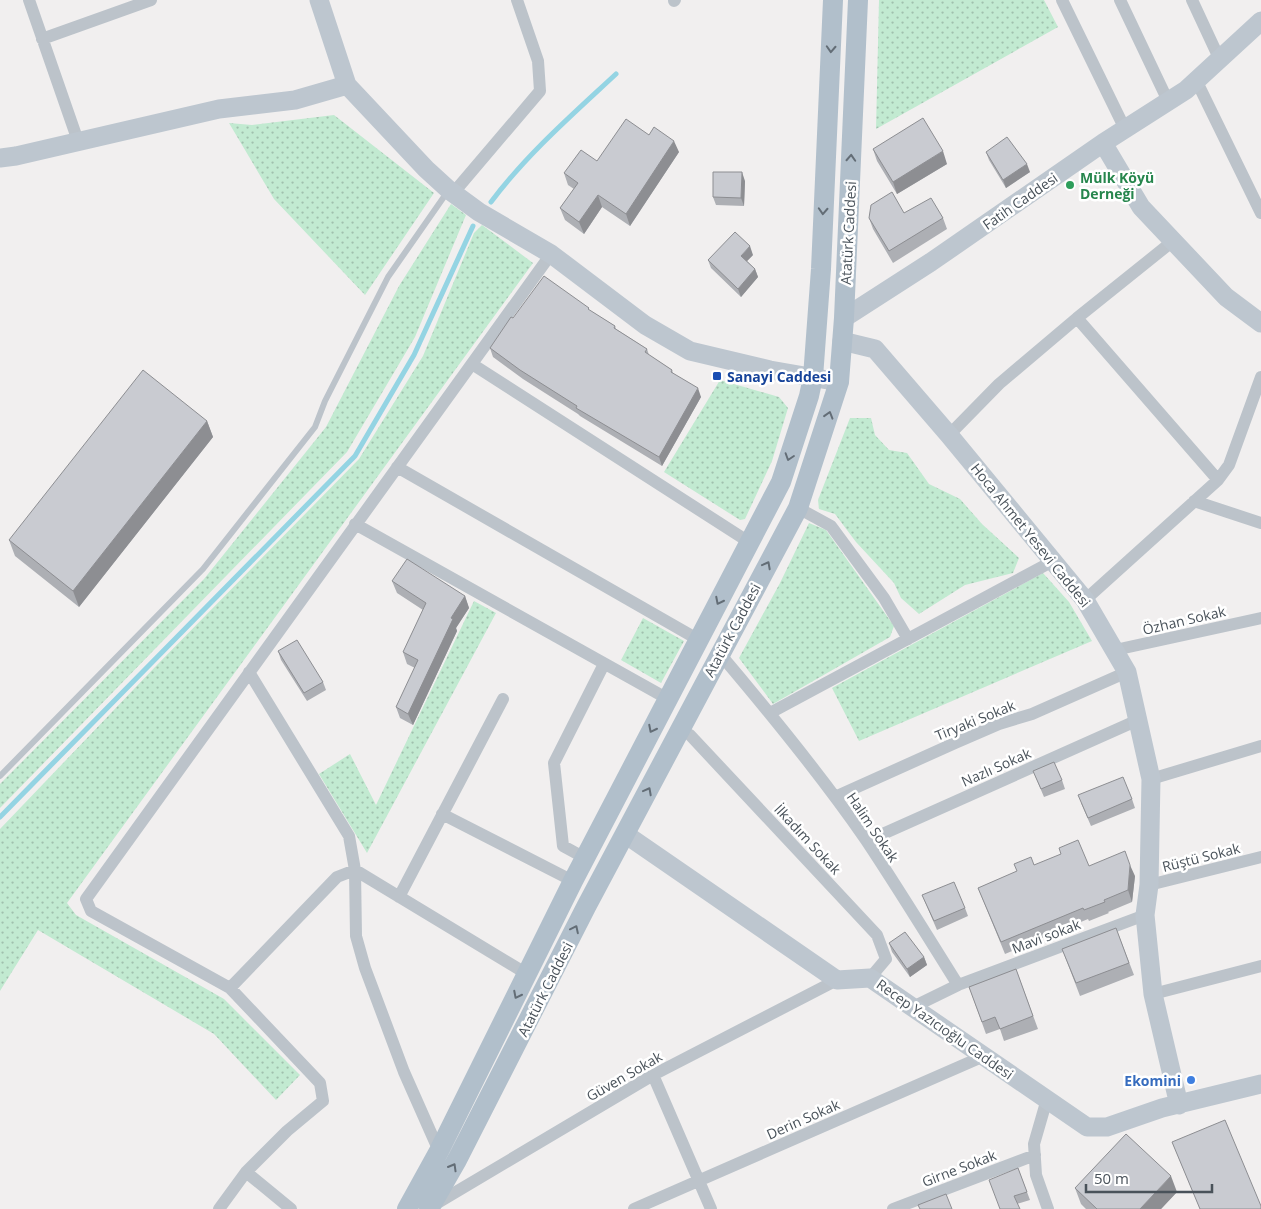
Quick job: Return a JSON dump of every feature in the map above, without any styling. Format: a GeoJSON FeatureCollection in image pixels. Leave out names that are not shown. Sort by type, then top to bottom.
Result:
{"type":"FeatureCollection","features":[{"type":"Feature","properties":{"kind":"main road"},"geometry":{"type":"LineString","coordinates":[[407,1209],[439,1150],[573,881],[781,482],[809,396],[813,377],[821,269],[833,0]]}},
{"type":"Feature","properties":{"kind":"main road","name":"Atatürk Caddesi"},"geometry":{"type":"LineString","coordinates":[[429,1208],[457,1160],[625,834],[798,508],[839,382],[844,318],[858,0]]}},
{"type":"Feature","properties":{"kind":"street"},"geometry":{"type":"LineString","coordinates":[[29,0],[78,141]]}},
{"type":"Feature","properties":{"kind":"street"},"geometry":{"type":"LineString","coordinates":[[42,39],[152,0]]}},
{"type":"Feature","properties":{"kind":"street"},"geometry":{"type":"LineString","coordinates":[[319,0],[347,85],[426,169],[449,190],[479,212],[551,254],[645,325],[690,350],[770,370],[839,382]]}},
{"type":"Feature","properties":{"kind":"street"},"geometry":{"type":"LineString","coordinates":[[449,190],[455,191],[540,91],[538,61],[516,0]]}},
{"type":"Feature","properties":{"kind":"street"},"geometry":{"type":"LineString","coordinates":[[1062,0],[1125,129]]}},
{"type":"Feature","properties":{"kind":"street"},"geometry":{"type":"LineString","coordinates":[[1120,0],[1168,101]]}},
{"type":"Feature","properties":{"kind":"street"},"geometry":{"type":"LineString","coordinates":[[1192,0],[1219,58]]}},
{"type":"Feature","properties":{"kind":"street","name":"Fatih Caddesi"},"geometry":{"type":"LineString","coordinates":[[844,318],[931,262],[1125,129],[1186,90],[1261,21]]}},
{"type":"Feature","properties":{"kind":"street"},"geometry":{"type":"LineString","coordinates":[[1196,80],[1261,213]]}},
{"type":"Feature","properties":{"kind":"street"},"geometry":{"type":"LineString","coordinates":[[0,158],[16,156],[218,108],[295,100],[347,85]]}},
{"type":"Feature","properties":{"kind":"street"},"geometry":{"type":"LineString","coordinates":[[1103,144],[1141,207],[1226,297],[1261,323]]}},
{"type":"Feature","properties":{"kind":"street"},"geometry":{"type":"LineString","coordinates":[[949,435],[999,384],[1173,241]]}},
{"type":"Feature","properties":{"kind":"street"},"geometry":{"type":"LineString","coordinates":[[219,1209],[246,1172],[287,1131],[323,1101],[320,1083],[230,988],[91,911],[86,899],[551,254]]}},
{"type":"Feature","properties":{"kind":"street"},"geometry":{"type":"LineString","coordinates":[[1077,318],[1218,480]]}},
{"type":"Feature","properties":{"kind":"street","name":"Hoca Ahmet Yesevi Caddesi"},"geometry":{"type":"LineString","coordinates":[[842,341],[875,349],[949,435],[1085,600],[1127,672],[1151,779],[1149,885],[1145,915],[1153,994],[1179,1105]]}},
{"type":"Feature","properties":{"kind":"street"},"geometry":{"type":"LineString","coordinates":[[472,364],[750,542]]}},
{"type":"Feature","properties":{"kind":"street"},"geometry":{"type":"LineString","coordinates":[[1085,600],[1218,480],[1229,465],[1261,377]]}},
{"type":"Feature","properties":{"kind":"street"},"geometry":{"type":"LineString","coordinates":[[397,467],[699,640]]}},
{"type":"Feature","properties":{"kind":"street"},"geometry":{"type":"LineString","coordinates":[[1194,501],[1261,523]]}},
{"type":"Feature","properties":{"kind":"street"},"geometry":{"type":"LineString","coordinates":[[798,508],[831,526],[884,598],[908,639]]}},
{"type":"Feature","properties":{"kind":"street"},"geometry":{"type":"LineString","coordinates":[[355,524],[668,699]]}},
{"type":"Feature","properties":{"kind":"street"},"geometry":{"type":"LineString","coordinates":[[770,713],[1053,561]]}},
{"type":"Feature","properties":{"kind":"street","name":"Özhan Sokak"},"geometry":{"type":"LineString","coordinates":[[1114,650],[1261,618]]}},
{"type":"Feature","properties":{"kind":"street","name":"Halim Sokak"},"geometry":{"type":"LineString","coordinates":[[720,654],[770,713],[835,797],[866,841],[958,985]]}},
{"type":"Feature","properties":{"kind":"street"},"geometry":{"type":"LineString","coordinates":[[585,858],[563,846],[554,763],[604,664]]}},
{"type":"Feature","properties":{"kind":"street"},"geometry":{"type":"LineString","coordinates":[[249,672],[349,836],[355,870],[356,936],[365,968],[404,1072],[439,1150]]}},
{"type":"Feature","properties":{"kind":"street","name":"Tiryaki Sokak"},"geometry":{"type":"LineString","coordinates":[[835,797],[999,724],[1032,714],[1127,672]]}},
{"type":"Feature","properties":{"kind":"street"},"geometry":{"type":"LineString","coordinates":[[399,897],[503,700]]}},
{"type":"Feature","properties":{"kind":"street","name":"Nazlı Sokak"},"geometry":{"type":"LineString","coordinates":[[866,841],[1138,720]]}},
{"type":"Feature","properties":{"kind":"street","name":"İlkadım Sokak"},"geometry":{"type":"LineString","coordinates":[[680,730],[690,735],[877,935],[886,959],[870,978]]}},
{"type":"Feature","properties":{"kind":"street"},"geometry":{"type":"LineString","coordinates":[[1151,779],[1261,746]]}},
{"type":"Feature","properties":{"kind":"street"},"geometry":{"type":"LineString","coordinates":[[442,814],[573,881]]}},
{"type":"Feature","properties":{"kind":"street"},"geometry":{"type":"LineString","coordinates":[[625,834],[837,980]]}},
{"type":"Feature","properties":{"kind":"street","name":"Rüştü Sokak"},"geometry":{"type":"LineString","coordinates":[[1149,885],[1261,857]]}},
{"type":"Feature","properties":{"kind":"street"},"geometry":{"type":"LineString","coordinates":[[355,870],[527,974]]}},
{"type":"Feature","properties":{"kind":"street"},"geometry":{"type":"LineString","coordinates":[[230,988],[337,877],[355,870]]}},
{"type":"Feature","properties":{"kind":"street","name":"Mavi sokak"},"geometry":{"type":"LineString","coordinates":[[958,985],[1145,915]]}},
{"type":"Feature","properties":{"kind":"street"},"geometry":{"type":"LineString","coordinates":[[1153,994],[1261,966]]}},
{"type":"Feature","properties":{"kind":"street","name":"Recep Yazıcıoğlu Caddesi"},"geometry":{"type":"LineString","coordinates":[[837,980],[870,978],[1087,1127],[1108,1127],[1162,1108],[1261,1084]]}},
{"type":"Feature","properties":{"kind":"street","name":"Güven Sokak"},"geometry":{"type":"LineString","coordinates":[[429,1208],[653,1076],[837,980]]}},
{"type":"Feature","properties":{"kind":"street"},"geometry":{"type":"LineString","coordinates":[[913,1008],[958,985]]}},
{"type":"Feature","properties":{"kind":"street","name":"Derin Sokak"},"geometry":{"type":"LineString","coordinates":[[634,1209],[984,1056]]}},
{"type":"Feature","properties":{"kind":"street"},"geometry":{"type":"LineString","coordinates":[[653,1076],[700,1180],[711,1209]]}},
{"type":"Feature","properties":{"kind":"street"},"geometry":{"type":"LineString","coordinates":[[1047,1099],[1034,1144],[1036,1175],[1048,1209]]}},
{"type":"Feature","properties":{"kind":"street","name":"Girne Sokak"},"geometry":{"type":"LineString","coordinates":[[893,1209],[1035,1155]]}},
{"type":"Feature","properties":{"kind":"street"},"geometry":{"type":"LineString","coordinates":[[246,1172],[291,1209]]}},
{"type":"Feature","properties":{"kind":"lane"},"geometry":{"type":"LineString","coordinates":[[0,776],[203,569],[315,427],[388,277],[449,190]]}},
{"type":"Feature","properties":{"kind":"green space"},"geometry":{"type":"Polygon","coordinates":[[[879,0],[1044,0],[1058,27],[876,129],[879,0]]]}},
{"type":"Feature","properties":{"kind":"green space"},"geometry":{"type":"Polygon","coordinates":[[[334,115],[434,193],[365,295],[274,199],[229,123],[252,125],[334,115]]]}},
{"type":"Feature","properties":{"kind":"green space"},"geometry":{"type":"Polygon","coordinates":[[[451,204],[466,215],[415,337],[347,452],[0,808],[0,784],[204,579],[326,427],[399,286],[451,204]]]}},
{"type":"Feature","properties":{"kind":"green space"},"geometry":{"type":"Polygon","coordinates":[[[482,225],[533,263],[67,903],[76,915],[224,999],[300,1075],[276,1100],[214,1034],[38,930],[0,991],[0,829],[156,666],[359,459],[423,356],[474,233],[482,225]]]}},
{"type":"Feature","properties":{"kind":"green space"},"geometry":{"type":"Polygon","coordinates":[[[720,380],[779,397],[788,408],[772,461],[745,519],[740,520],[664,472],[720,380]]]}},
{"type":"Feature","properties":{"kind":"green space"},"geometry":{"type":"Polygon","coordinates":[[[850,418],[871,418],[875,435],[889,450],[907,453],[929,484],[960,499],[982,524],[1019,558],[1013,573],[965,585],[919,614],[901,598],[894,583],[856,542],[835,514],[819,509],[818,500],[850,418]]]}},
{"type":"Feature","properties":{"kind":"green space"},"geometry":{"type":"Polygon","coordinates":[[[809,523],[826,530],[894,626],[890,637],[773,704],[739,658],[780,583],[809,523]]]}},
{"type":"Feature","properties":{"kind":"green space"},"geometry":{"type":"Polygon","coordinates":[[[1043,573],[1069,602],[1092,641],[859,741],[832,688],[1043,573]]]}},
{"type":"Feature","properties":{"kind":"green space"},"geometry":{"type":"Polygon","coordinates":[[[474,601],[496,613],[367,853],[319,774],[350,754],[376,805],[474,601]]]}},
{"type":"Feature","properties":{"kind":"green space"},"geometry":{"type":"Polygon","coordinates":[[[643,618],[684,641],[661,683],[621,660],[643,618]]]}},
{"type":"Feature","properties":{"kind":"building"},"geometry":{"type":"Polygon","coordinates":[[[923,118],[943,151],[893,182],[873,149],[923,118]]]}},
{"type":"Feature","properties":{"kind":"building"},"geometry":{"type":"Polygon","coordinates":[[[626,119],[649,135],[654,127],[674,141],[626,214],[598,195],[579,222],[560,208],[578,183],[564,173],[581,150],[597,161],[626,119]]]}},
{"type":"Feature","properties":{"kind":"building"},"geometry":{"type":"Polygon","coordinates":[[[1007,137],[1027,164],[1003,180],[986,152],[1007,137]]]}},
{"type":"Feature","properties":{"kind":"building"},"geometry":{"type":"Polygon","coordinates":[[[713,172],[742,172],[741,198],[713,197],[713,172]]]}},
{"type":"Feature","properties":{"kind":"building"},"geometry":{"type":"Polygon","coordinates":[[[892,192],[904,213],[931,198],[943,218],[889,251],[869,218],[871,205],[892,192]]]}},
{"type":"Feature","properties":{"kind":"building"},"geometry":{"type":"Polygon","coordinates":[[[735,232],[750,246],[741,256],[755,269],[738,289],[708,260],[735,232]]]}},
{"type":"Feature","properties":{"kind":"building"},"geometry":{"type":"Polygon","coordinates":[[[544,276],[588,309],[615,326],[614,328],[647,349],[645,352],[672,370],[671,372],[698,388],[659,457],[576,408],[577,406],[520,370],[490,348],[511,317],[513,318],[544,276]]]}},
{"type":"Feature","properties":{"kind":"building"},"geometry":{"type":"Polygon","coordinates":[[[143,370],[207,421],[73,591],[9,540],[143,370]]]}},
{"type":"Feature","properties":{"kind":"building"},"geometry":{"type":"Polygon","coordinates":[[[407,559],[465,596],[451,618],[453,619],[408,714],[396,707],[418,660],[403,652],[426,603],[392,581],[407,559]]]}},
{"type":"Feature","properties":{"kind":"building"},"geometry":{"type":"Polygon","coordinates":[[[297,640],[323,682],[304,693],[278,651],[297,640]]]}},
{"type":"Feature","properties":{"kind":"building"},"geometry":{"type":"Polygon","coordinates":[[[1054,762],[1062,780],[1041,789],[1033,771],[1054,762]]]}},
{"type":"Feature","properties":{"kind":"building"},"geometry":{"type":"Polygon","coordinates":[[[1123,777],[1132,799],[1088,818],[1078,795],[1123,777]]]}},
{"type":"Feature","properties":{"kind":"building"},"geometry":{"type":"Polygon","coordinates":[[[1078,840],[1089,866],[1125,851],[1130,865],[1128,890],[1104,900],[1105,902],[1084,910],[1083,908],[1001,942],[978,888],[1017,871],[1014,864],[1031,857],[1034,865],[1061,854],[1059,848],[1078,840]]]}},
{"type":"Feature","properties":{"kind":"building"},"geometry":{"type":"Polygon","coordinates":[[[954,882],[965,908],[934,921],[922,895],[954,882]]]}},
{"type":"Feature","properties":{"kind":"building"},"geometry":{"type":"Polygon","coordinates":[[[1116,928],[1129,963],[1076,983],[1062,949],[1116,928]]]}},
{"type":"Feature","properties":{"kind":"building"},"geometry":{"type":"Polygon","coordinates":[[[905,932],[924,957],[907,969],[889,943],[905,932]]]}},
{"type":"Feature","properties":{"kind":"building"},"geometry":{"type":"Polygon","coordinates":[[[1016,969],[1033,1016],[1000,1029],[995,1017],[982,1022],[969,987],[1016,969]]]}},
{"type":"Feature","properties":{"kind":"building"},"geometry":{"type":"Polygon","coordinates":[[[1225,1120],[1261,1209],[1200,1209],[1172,1142],[1225,1120]]]}},
{"type":"Feature","properties":{"kind":"building"},"geometry":{"type":"Polygon","coordinates":[[[1126,1134],[1171,1176],[1140,1209],[1097,1209],[1075,1188],[1126,1134]]]}},
{"type":"Feature","properties":{"kind":"building"},"geometry":{"type":"Polygon","coordinates":[[[1018,1168],[1027,1192],[1014,1196],[1020,1209],[1000,1209],[989,1180],[1018,1168]]]}},
{"type":"Feature","properties":{"kind":"building"},"geometry":{"type":"Polygon","coordinates":[[[946,1194],[952,1209],[920,1209],[918,1205],[946,1194]]]}},
{"type":"Feature","properties":{"kind":"waterway"},"geometry":{"type":"LineString","coordinates":[[491,202],[535,151],[616,74]]}},
{"type":"Feature","properties":{"kind":"waterway"},"geometry":{"type":"LineString","coordinates":[[0,817],[355,456],[414,355],[473,226]]}},
{"type":"Feature","properties":{"kind":"place","name":"Mülk Köyü Derneği"},"geometry":{"type":"Point","coordinates":[1070,185]}},
{"type":"Feature","properties":{"kind":"place","name":"Sanayi Caddesi"},"geometry":{"type":"Point","coordinates":[717,376]}},
{"type":"Feature","properties":{"kind":"place","name":"Ekomini"},"geometry":{"type":"Point","coordinates":[1191,1080]}}]}
